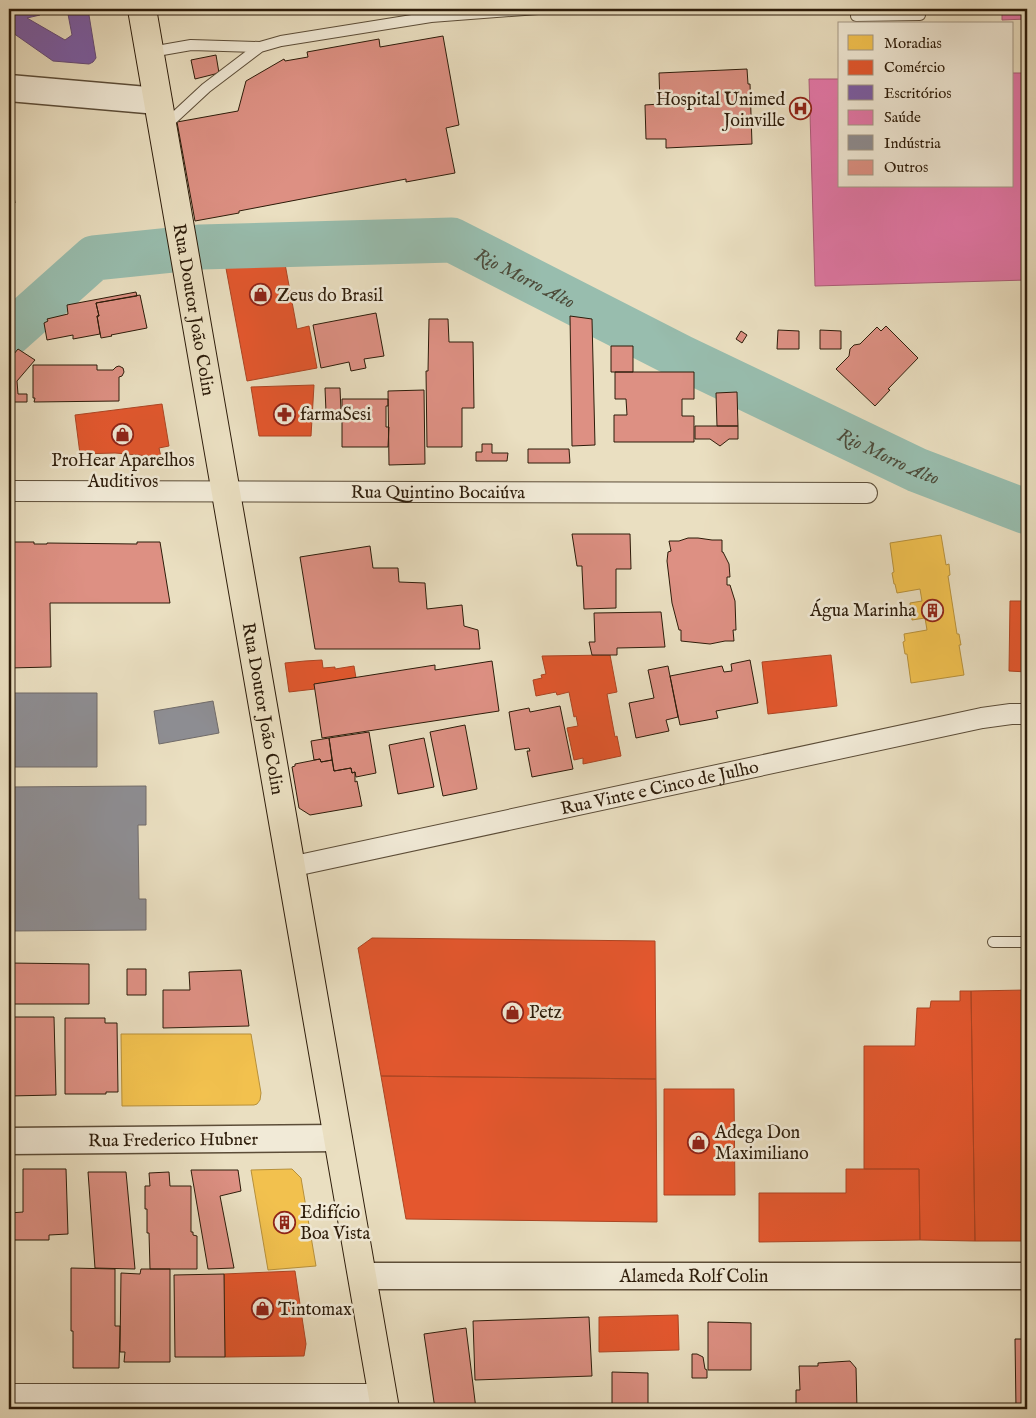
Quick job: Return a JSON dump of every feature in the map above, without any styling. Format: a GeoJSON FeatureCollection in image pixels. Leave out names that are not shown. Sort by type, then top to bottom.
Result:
{"type":"FeatureCollection","features":[{"type":"Feature","properties":{"kind":"main road","name":"Rua Doutor João Colin"},"geometry":{"type":"LineString","coordinates":[[142,9],[383,1401]]}},
{"type":"Feature","properties":{"kind":"street"},"geometry":{"type":"LineString","coordinates":[[9,88],[158,101]]}},
{"type":"Feature","properties":{"kind":"street","name":"Rua Quintino Bocaiúva"},"geometry":{"type":"LineString","coordinates":[[9,491],[867,492]]}},
{"type":"Feature","properties":{"kind":"street","name":"Rua Vinte e Cinco de Julho"},"geometry":{"type":"LineString","coordinates":[[290,867],[982,718],[1027,714]]}},
{"type":"Feature","properties":{"kind":"street","name":"Rua Frederico Hubner"},"geometry":{"type":"LineString","coordinates":[[9,1140],[338,1138]]}},
{"type":"Feature","properties":{"kind":"street","name":"Alameda Rolf Colin"},"geometry":{"type":"LineString","coordinates":[[362,1276],[1027,1276]]}},
{"type":"Feature","properties":{"kind":"street"},"geometry":{"type":"LineString","coordinates":[[9,1394],[383,1401]]}},
{"type":"Feature","properties":{"kind":"lane"},"geometry":{"type":"LineString","coordinates":[[149,52],[191,45],[260,47],[281,41],[431,17],[538,9]]}},
{"type":"Feature","properties":{"kind":"lane"},"geometry":{"type":"LineString","coordinates":[[856,9],[856,16],[920,15],[920,9]]}},
{"type":"Feature","properties":{"kind":"lane"},"geometry":{"type":"LineString","coordinates":[[162,128],[206,88],[260,47]]}},
{"type":"Feature","properties":{"kind":"lane"},"geometry":{"type":"LineString","coordinates":[[993,942],[1027,942]]}},
{"type":"Feature","properties":{"kind":"building: Moradias","name":"Água Marinha"},"geometry":{"type":"Polygon","coordinates":[[[941,535],[946,565],[949,564],[950,575],[948,576],[957,634],[959,634],[961,645],[959,645],[964,675],[911,683],[907,654],[905,654],[903,642],[905,641],[904,634],[927,630],[925,618],[912,620],[910,603],[922,601],[920,589],[897,593],[892,573],[894,572],[890,543],[941,535]]]}},
{"type":"Feature","properties":{"kind":"building: Moradias"},"geometry":{"type":"Polygon","coordinates":[[[121,1034],[251,1034],[261,1093],[260,1100],[254,1105],[122,1106],[121,1034]]]}},
{"type":"Feature","properties":{"kind":"building: Moradias","name":"Edifício Boa Vista"},"geometry":{"type":"Polygon","coordinates":[[[292,1169],[301,1178],[316,1266],[268,1270],[251,1170],[292,1169]]]}},
{"type":"Feature","properties":{"kind":"building: Comércio","name":"Zeus do Brasil"},"geometry":{"type":"Polygon","coordinates":[[[283,253],[297,329],[309,326],[317,368],[247,381],[225,263],[283,253]]]}},
{"type":"Feature","properties":{"kind":"building: Comércio","name":"farmaSesi"},"geometry":{"type":"Polygon","coordinates":[[[314,385],[311,436],[259,436],[251,387],[314,385]]]}},
{"type":"Feature","properties":{"kind":"building: Comércio","name":"ProHear Aparelhos Auditivos"},"geometry":{"type":"Polygon","coordinates":[[[162,404],[169,446],[159,448],[161,457],[115,453],[80,454],[75,415],[162,404]]]}},
{"type":"Feature","properties":{"kind":"building: Comércio"},"geometry":{"type":"Polygon","coordinates":[[[1010,601],[1027,601],[1027,672],[1009,671],[1010,601]]]}},
{"type":"Feature","properties":{"kind":"building: Comércio"},"geometry":{"type":"Polygon","coordinates":[[[610,655],[617,692],[607,694],[615,737],[617,736],[621,756],[583,764],[583,758],[574,760],[567,728],[578,726],[576,716],[574,717],[569,692],[557,695],[556,692],[536,696],[533,680],[542,678],[541,675],[546,674],[542,656],[610,655]]]}},
{"type":"Feature","properties":{"kind":"building: Comércio"},"geometry":{"type":"Polygon","coordinates":[[[831,655],[837,706],[768,714],[762,662],[831,655]]]}},
{"type":"Feature","properties":{"kind":"building: Comércio"},"geometry":{"type":"Polygon","coordinates":[[[322,660],[323,668],[335,667],[335,669],[354,666],[356,678],[314,684],[315,689],[289,692],[285,663],[322,660]]]}},
{"type":"Feature","properties":{"kind":"building: Comércio","name":"Petz"},"geometry":{"type":"Polygon","coordinates":[[[372,938],[655,941],[656,1079],[381,1076],[358,948],[372,938]]]}},
{"type":"Feature","properties":{"kind":"building: Comércio"},"geometry":{"type":"Polygon","coordinates":[[[1027,990],[1027,1241],[975,1241],[971,991],[1027,990]]]}},
{"type":"Feature","properties":{"kind":"building: Comércio"},"geometry":{"type":"Polygon","coordinates":[[[960,991],[971,991],[975,1241],[920,1240],[919,1169],[864,1169],[864,1046],[915,1046],[917,1008],[930,1008],[931,1001],[960,1001],[960,991]]]}},
{"type":"Feature","properties":{"kind":"building: Comércio"},"geometry":{"type":"Polygon","coordinates":[[[381,1076],[656,1079],[657,1222],[406,1219],[381,1076]]]}},
{"type":"Feature","properties":{"kind":"building: Comércio","name":"Adega Don Maximiliano"},"geometry":{"type":"Polygon","coordinates":[[[664,1089],[734,1089],[735,1195],[664,1195],[664,1089]]]}},
{"type":"Feature","properties":{"kind":"building: Comércio"},"geometry":{"type":"Polygon","coordinates":[[[846,1169],[919,1169],[920,1240],[759,1242],[759,1193],[846,1193],[846,1169]]]}},
{"type":"Feature","properties":{"kind":"building: Comércio","name":"Tintomax"},"geometry":{"type":"Polygon","coordinates":[[[295,1271],[306,1344],[304,1356],[225,1357],[224,1274],[295,1271]]]}},
{"type":"Feature","properties":{"kind":"building: Comércio"},"geometry":{"type":"Polygon","coordinates":[[[678,1315],[679,1350],[599,1352],[599,1317],[678,1315]]]}},
{"type":"Feature","properties":{"kind":"building: Escritórios"},"geometry":{"type":"Polygon","coordinates":[[[9,9],[39,9],[40,15],[27,18],[65,40],[72,35],[67,9],[88,9],[96,58],[89,64],[53,61],[13,33],[9,39],[9,9]]]}},
{"type":"Feature","properties":{"kind":"building: Saúde"},"geometry":{"type":"Polygon","coordinates":[[[1002,9],[1027,9],[1027,19],[1002,20],[1002,9]]]}},
{"type":"Feature","properties":{"kind":"building: Saúde"},"geometry":{"type":"Polygon","coordinates":[[[1014,73],[1027,73],[1027,280],[815,286],[809,79],[838,79],[838,188],[1014,188],[1014,73]]]}},
{"type":"Feature","properties":{"kind":"building: Indústria"},"geometry":{"type":"Polygon","coordinates":[[[9,693],[97,693],[97,767],[9,767],[9,693]]]}},
{"type":"Feature","properties":{"kind":"building: Indústria"},"geometry":{"type":"Polygon","coordinates":[[[213,701],[219,733],[159,744],[154,711],[213,701]]]}},
{"type":"Feature","properties":{"kind":"building: Indústria"},"geometry":{"type":"Polygon","coordinates":[[[146,786],[146,825],[138,825],[139,899],[146,899],[146,930],[9,931],[9,787],[146,786]]]}},
{"type":"Feature","properties":{"kind":"building: Outros"},"geometry":{"type":"Polygon","coordinates":[[[443,36],[459,125],[446,128],[455,173],[406,182],[406,179],[195,221],[177,122],[238,111],[246,81],[284,59],[285,61],[308,57],[307,52],[379,39],[380,47],[443,36]]]}},
{"type":"Feature","properties":{"kind":"building: Outros"},"geometry":{"type":"Polygon","coordinates":[[[216,55],[219,73],[195,79],[191,60],[216,55]]]}},
{"type":"Feature","properties":{"kind":"building: Outros"},"geometry":{"type":"Polygon","coordinates":[[[747,69],[748,84],[750,84],[752,144],[666,148],[666,139],[646,139],[645,105],[660,104],[659,73],[747,69]]]}},
{"type":"Feature","properties":{"kind":"building: Outros"},"geometry":{"type":"Polygon","coordinates":[[[9,169],[15,203],[9,204],[9,169]]]}},
{"type":"Feature","properties":{"kind":"building: Outros"},"geometry":{"type":"Polygon","coordinates":[[[136,292],[137,296],[96,303],[100,334],[73,339],[73,335],[47,340],[44,323],[48,321],[47,319],[68,314],[67,305],[136,292]]]}},
{"type":"Feature","properties":{"kind":"building: Outros"},"geometry":{"type":"Polygon","coordinates":[[[140,295],[147,328],[101,338],[96,303],[140,295]]]}},
{"type":"Feature","properties":{"kind":"building: Outros"},"geometry":{"type":"Polygon","coordinates":[[[376,313],[384,356],[364,359],[366,368],[351,371],[349,362],[321,368],[313,325],[376,313]]]}},
{"type":"Feature","properties":{"kind":"building: Outros"},"geometry":{"type":"Polygon","coordinates":[[[570,316],[592,319],[595,445],[572,446],[570,316]]]}},
{"type":"Feature","properties":{"kind":"building: Outros"},"geometry":{"type":"Polygon","coordinates":[[[429,319],[448,319],[449,342],[473,342],[474,408],[462,408],[462,447],[427,447],[426,371],[428,371],[429,319]]]}},
{"type":"Feature","properties":{"kind":"building: Outros"},"geometry":{"type":"Polygon","coordinates":[[[886,326],[918,358],[888,389],[890,390],[875,406],[836,369],[849,356],[850,349],[854,345],[860,344],[877,327],[881,331],[886,326]]]}},
{"type":"Feature","properties":{"kind":"building: Outros"},"geometry":{"type":"Polygon","coordinates":[[[778,330],[799,331],[799,349],[777,349],[778,330]]]}},
{"type":"Feature","properties":{"kind":"building: Outros"},"geometry":{"type":"Polygon","coordinates":[[[820,330],[841,331],[841,349],[820,349],[820,330]]]}},
{"type":"Feature","properties":{"kind":"building: Outros"},"geometry":{"type":"Polygon","coordinates":[[[741,331],[747,335],[742,343],[736,339],[741,331]]]}},
{"type":"Feature","properties":{"kind":"building: Outros"},"geometry":{"type":"Polygon","coordinates":[[[611,346],[633,346],[633,372],[611,372],[611,346]]]}},
{"type":"Feature","properties":{"kind":"building: Outros"},"geometry":{"type":"Polygon","coordinates":[[[18,349],[35,360],[17,381],[18,394],[27,394],[27,402],[9,402],[9,360],[18,349]]]}},
{"type":"Feature","properties":{"kind":"building: Outros"},"geometry":{"type":"Polygon","coordinates":[[[33,365],[97,365],[97,370],[113,370],[119,366],[123,368],[124,372],[119,377],[119,401],[34,402],[33,365]]]}},
{"type":"Feature","properties":{"kind":"building: Outros"},"geometry":{"type":"Polygon","coordinates":[[[615,372],[694,372],[694,399],[682,399],[682,416],[694,416],[694,442],[614,442],[614,415],[627,415],[626,399],[615,399],[615,372]]]}},
{"type":"Feature","properties":{"kind":"building: Outros"},"geometry":{"type":"Polygon","coordinates":[[[325,388],[340,388],[341,412],[326,412],[325,388]]]}},
{"type":"Feature","properties":{"kind":"building: Outros"},"geometry":{"type":"Polygon","coordinates":[[[424,390],[425,464],[389,465],[388,391],[424,390]]]}},
{"type":"Feature","properties":{"kind":"building: Outros"},"geometry":{"type":"Polygon","coordinates":[[[737,392],[738,426],[717,426],[716,393],[737,392]]]}},
{"type":"Feature","properties":{"kind":"building: Outros"},"geometry":{"type":"Polygon","coordinates":[[[342,399],[388,399],[386,427],[389,427],[388,447],[342,447],[342,399]]]}},
{"type":"Feature","properties":{"kind":"building: Outros"},"geometry":{"type":"Polygon","coordinates":[[[695,426],[738,426],[738,439],[729,439],[720,446],[710,439],[695,439],[695,426]]]}},
{"type":"Feature","properties":{"kind":"building: Outros"},"geometry":{"type":"Polygon","coordinates":[[[482,444],[492,444],[492,453],[508,453],[507,461],[476,461],[476,452],[482,452],[482,444]]]}},
{"type":"Feature","properties":{"kind":"building: Outros"},"geometry":{"type":"Polygon","coordinates":[[[528,449],[569,449],[570,463],[528,463],[528,449]]]}},
{"type":"Feature","properties":{"kind":"building: Outros"},"geometry":{"type":"Polygon","coordinates":[[[572,534],[630,534],[631,569],[616,569],[616,608],[584,609],[582,566],[577,566],[572,534]]]}},
{"type":"Feature","properties":{"kind":"building: Outros"},"geometry":{"type":"Polygon","coordinates":[[[688,538],[722,540],[722,552],[729,564],[730,577],[727,577],[727,585],[730,585],[735,601],[736,630],[733,630],[734,641],[710,644],[681,641],[681,630],[679,630],[672,603],[667,561],[668,552],[671,551],[669,541],[679,541],[688,538]]]}},
{"type":"Feature","properties":{"kind":"building: Outros"},"geometry":{"type":"Polygon","coordinates":[[[9,542],[34,542],[34,544],[137,544],[137,542],[160,542],[170,603],[50,603],[51,667],[9,668],[9,542]]]}},
{"type":"Feature","properties":{"kind":"building: Outros"},"geometry":{"type":"Polygon","coordinates":[[[370,546],[373,568],[398,568],[399,582],[425,583],[427,609],[462,605],[464,626],[478,630],[480,649],[315,649],[300,557],[370,546]]]}},
{"type":"Feature","properties":{"kind":"building: Outros"},"geometry":{"type":"Polygon","coordinates":[[[661,612],[665,647],[617,648],[617,655],[592,655],[589,642],[595,642],[594,613],[661,612]]]}},
{"type":"Feature","properties":{"kind":"building: Outros"},"geometry":{"type":"Polygon","coordinates":[[[750,660],[758,703],[716,711],[718,718],[680,725],[670,676],[722,666],[724,672],[732,671],[731,664],[750,660]]]}},
{"type":"Feature","properties":{"kind":"building: Outros"},"geometry":{"type":"Polygon","coordinates":[[[492,661],[499,711],[322,738],[314,684],[435,665],[435,670],[492,661]]]}},
{"type":"Feature","properties":{"kind":"building: Outros"},"geometry":{"type":"Polygon","coordinates":[[[668,666],[678,717],[666,720],[669,731],[636,738],[629,703],[654,698],[648,670],[668,666]]]}},
{"type":"Feature","properties":{"kind":"building: Outros"},"geometry":{"type":"Polygon","coordinates":[[[560,706],[573,769],[532,777],[527,751],[530,751],[529,748],[515,750],[509,712],[529,708],[530,712],[560,706]]]}},
{"type":"Feature","properties":{"kind":"building: Outros"},"geometry":{"type":"Polygon","coordinates":[[[465,725],[477,789],[443,796],[430,732],[465,725]]]}},
{"type":"Feature","properties":{"kind":"building: Outros"},"geometry":{"type":"Polygon","coordinates":[[[369,732],[376,773],[356,777],[355,772],[352,773],[351,768],[334,771],[329,738],[369,732]]]}},
{"type":"Feature","properties":{"kind":"building: Outros"},"geometry":{"type":"Polygon","coordinates":[[[329,738],[332,760],[321,762],[320,759],[314,760],[311,741],[329,738]]]}},
{"type":"Feature","properties":{"kind":"building: Outros"},"geometry":{"type":"Polygon","coordinates":[[[424,738],[434,787],[398,794],[389,745],[424,738]]]}},
{"type":"Feature","properties":{"kind":"building: Outros"},"geometry":{"type":"Polygon","coordinates":[[[320,759],[321,762],[332,760],[334,771],[351,768],[352,773],[355,772],[355,782],[357,781],[362,806],[310,815],[299,808],[292,767],[295,764],[320,759]]]}},
{"type":"Feature","properties":{"kind":"building: Outros"},"geometry":{"type":"Polygon","coordinates":[[[9,963],[89,964],[89,1004],[9,1004],[9,963]]]}},
{"type":"Feature","properties":{"kind":"building: Outros"},"geometry":{"type":"Polygon","coordinates":[[[127,969],[146,969],[146,995],[127,995],[127,969]]]}},
{"type":"Feature","properties":{"kind":"building: Outros"},"geometry":{"type":"Polygon","coordinates":[[[241,970],[249,1026],[163,1028],[163,990],[190,990],[189,972],[241,970]]]}},
{"type":"Feature","properties":{"kind":"building: Outros"},"geometry":{"type":"Polygon","coordinates":[[[9,1017],[54,1017],[56,1095],[9,1096],[9,1017]]]}},
{"type":"Feature","properties":{"kind":"building: Outros"},"geometry":{"type":"Polygon","coordinates":[[[65,1018],[105,1018],[105,1023],[117,1023],[118,1092],[106,1092],[106,1094],[65,1094],[65,1018]]]}},
{"type":"Feature","properties":{"kind":"building: Outros"},"geometry":{"type":"Polygon","coordinates":[[[23,1169],[66,1169],[68,1234],[49,1235],[49,1240],[9,1240],[9,1213],[23,1212],[23,1169]]]}},
{"type":"Feature","properties":{"kind":"building: Outros"},"geometry":{"type":"Polygon","coordinates":[[[191,1170],[238,1170],[241,1191],[220,1196],[234,1268],[208,1269],[191,1170]]]}},
{"type":"Feature","properties":{"kind":"building: Outros"},"geometry":{"type":"Polygon","coordinates":[[[88,1172],[126,1172],[135,1269],[95,1268],[88,1172]]]}},
{"type":"Feature","properties":{"kind":"building: Outros"},"geometry":{"type":"Polygon","coordinates":[[[169,1172],[170,1186],[191,1186],[191,1232],[197,1236],[197,1269],[150,1269],[145,1186],[150,1186],[149,1173],[169,1172]]]}},
{"type":"Feature","properties":{"kind":"building: Outros"},"geometry":{"type":"Polygon","coordinates":[[[71,1268],[115,1269],[115,1326],[120,1326],[119,1368],[73,1368],[71,1268]]]}},
{"type":"Feature","properties":{"kind":"building: Outros"},"geometry":{"type":"Polygon","coordinates":[[[141,1269],[170,1269],[170,1362],[124,1362],[125,1352],[120,1352],[121,1273],[140,1274],[141,1269]]]}},
{"type":"Feature","properties":{"kind":"building: Outros"},"geometry":{"type":"Polygon","coordinates":[[[224,1274],[225,1357],[175,1357],[174,1275],[224,1274]]]}},
{"type":"Feature","properties":{"kind":"building: Outros"},"geometry":{"type":"Polygon","coordinates":[[[589,1317],[592,1376],[475,1380],[473,1321],[589,1317]]]}},
{"type":"Feature","properties":{"kind":"building: Outros"},"geometry":{"type":"Polygon","coordinates":[[[708,1322],[751,1323],[751,1370],[708,1370],[708,1322]]]}},
{"type":"Feature","properties":{"kind":"building: Outros"},"geometry":{"type":"Polygon","coordinates":[[[466,1328],[476,1409],[435,1409],[424,1334],[466,1328]]]}},
{"type":"Feature","properties":{"kind":"building: Outros"},"geometry":{"type":"Polygon","coordinates":[[[1015,1339],[1027,1339],[1027,1409],[1016,1409],[1015,1339]]]}},
{"type":"Feature","properties":{"kind":"building: Outros"},"geometry":{"type":"Polygon","coordinates":[[[692,1354],[703,1357],[707,1378],[692,1378],[692,1354]]]}},
{"type":"Feature","properties":{"kind":"building: Outros"},"geometry":{"type":"Polygon","coordinates":[[[850,1361],[856,1368],[857,1409],[796,1409],[796,1390],[800,1390],[799,1366],[818,1366],[818,1363],[850,1361]]]}},
{"type":"Feature","properties":{"kind":"building: Outros"},"geometry":{"type":"Polygon","coordinates":[[[612,1372],[648,1373],[648,1409],[612,1409],[612,1372]]]}},
{"type":"Feature","properties":{"kind":"waterway","name":"Rio Morro Alto"},"geometry":{"type":"LineString","coordinates":[[9,334],[94,258],[201,247],[452,240],[681,357],[917,470],[1027,512]]}},
{"type":"Feature","properties":{"kind":"place","name":"Hospital Unimed Joinville"},"geometry":{"type":"Point","coordinates":[801,109]}},
{"type":"Feature","properties":{"kind":"place","name":"Zeus do Brasil"},"geometry":{"type":"Point","coordinates":[261,295]}},
{"type":"Feature","properties":{"kind":"place","name":"farmaSesi"},"geometry":{"type":"Point","coordinates":[284,414]}},
{"type":"Feature","properties":{"kind":"place","name":"ProHear Aparelhos Auditivos"},"geometry":{"type":"Point","coordinates":[123,435]}},
{"type":"Feature","properties":{"kind":"place","name":"Água Marinha"},"geometry":{"type":"Point","coordinates":[932,610]}},
{"type":"Feature","properties":{"kind":"place","name":"Petz"},"geometry":{"type":"Point","coordinates":[513,1012]}},
{"type":"Feature","properties":{"kind":"place","name":"Adega Don Maximiliano"},"geometry":{"type":"Point","coordinates":[699,1142]}},
{"type":"Feature","properties":{"kind":"place","name":"Edifício Boa Vista"},"geometry":{"type":"Point","coordinates":[284,1222]}},
{"type":"Feature","properties":{"kind":"place","name":"Tintomax"},"geometry":{"type":"Point","coordinates":[262,1309]}}]}
